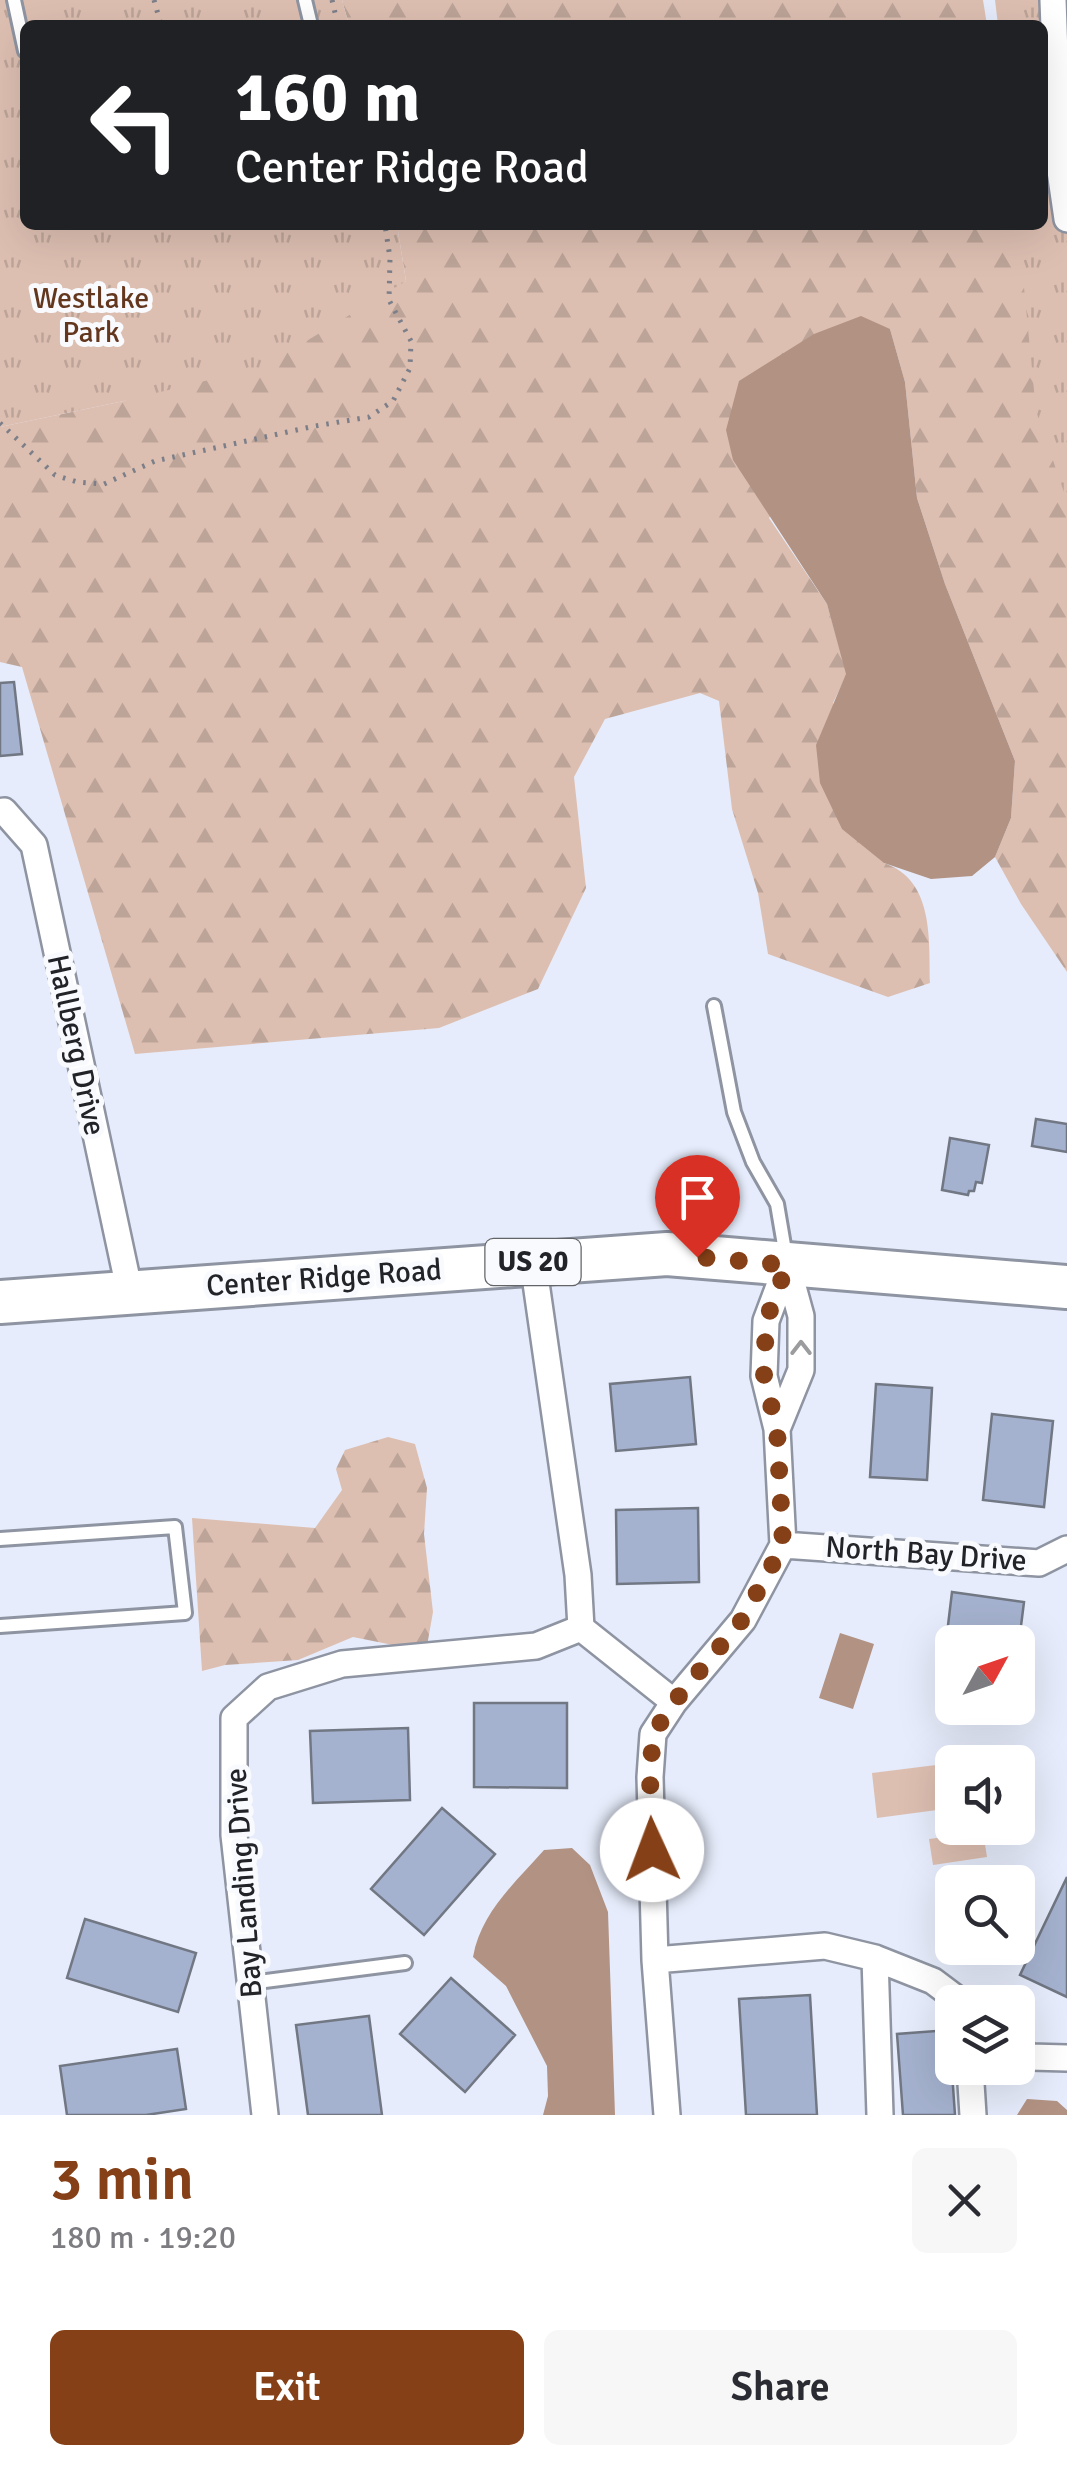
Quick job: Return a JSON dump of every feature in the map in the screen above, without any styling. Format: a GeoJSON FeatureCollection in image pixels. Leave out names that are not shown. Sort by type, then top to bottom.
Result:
{"type":"FeatureCollection","features":[{"type":"Feature","properties":{"kind":"main road","name":"Center Ridge Road"},"geometry":{"type":"LineString","coordinates":[[0,1302],[667,1254],[1067,1286]]}},
{"type":"Feature","properties":{"kind":"street"},"geometry":{"type":"LineString","coordinates":[[1052,0],[1059,164],[1067,219]]}},
{"type":"Feature","properties":{"kind":"street","name":"Hallberg Drive"},"geometry":{"type":"LineString","coordinates":[[0,812],[4,811],[34,844],[130,1293]]}},
{"type":"Feature","properties":{"kind":"street"},"geometry":{"type":"LineString","coordinates":[[533,1262],[578,1575],[581,1628],[674,1702]]}},
{"type":"Feature","properties":{"kind":"street"},"geometry":{"type":"LineString","coordinates":[[777,1429],[801,1370],[801,1316],[787,1265]]}},
{"type":"Feature","properties":{"kind":"street"},"geometry":{"type":"LineString","coordinates":[[666,2115],[655,1960],[653,1734],[674,1702],[742,1620],[783,1545],[777,1429],[764,1376],[766,1321],[787,1265]]}},
{"type":"Feature","properties":{"kind":"street","name":"North Bay Drive"},"geometry":{"type":"LineString","coordinates":[[783,1545],[1039,1563],[1067,1549]]}},
{"type":"Feature","properties":{"kind":"street","name":"Bay Landing Drive"},"geometry":{"type":"LineString","coordinates":[[265,2115],[234,1835],[234,1718],[268,1687],[342,1664],[536,1646],[581,1628]]}},
{"type":"Feature","properties":{"kind":"street"},"geometry":{"type":"LineString","coordinates":[[655,1960],[825,1946],[875,1958],[939,1985]]}},
{"type":"Feature","properties":{"kind":"street"},"geometry":{"type":"LineString","coordinates":[[875,1958],[880,2115]]}},
{"type":"Feature","properties":{"kind":"street"},"geometry":{"type":"LineString","coordinates":[[1035,2057],[1067,2058]]}},
{"type":"Feature","properties":{"kind":"street"},"geometry":{"type":"LineString","coordinates":[[971,2085],[973,2115]]}},
{"type":"Feature","properties":{"kind":"lane"},"geometry":{"type":"LineString","coordinates":[[14,0],[20,28]]}},
{"type":"Feature","properties":{"kind":"lane"},"geometry":{"type":"LineString","coordinates":[[714,1006],[734,1112],[753,1162],[777,1204],[787,1265]]}},
{"type":"Feature","properties":{"kind":"lane"},"geometry":{"type":"LineString","coordinates":[[0,1539],[176,1526],[184,1613],[0,1626]]}},
{"type":"Feature","properties":{"kind":"lane"},"geometry":{"type":"LineString","coordinates":[[250,1983],[405,1964]]}},
{"type":"Feature","properties":{"kind":"path"},"geometry":{"type":"LineString","coordinates":[[0,423],[55,475],[104,484],[155,461],[369,417],[393,401],[410,368],[411,342],[389,300],[386,230]]}},
{"type":"Feature","properties":{"kind":"green space","name":"Westlake Park"},"geometry":{"type":"Polygon","coordinates":[[[0,0],[342,0],[348,20],[20,20],[20,230],[398,230],[406,281],[265,366],[0,427],[0,0]]]}},
{"type":"Feature","properties":{"kind":"green space"},"geometry":{"type":"Polygon","coordinates":[[[342,0],[983,0],[986,20],[348,20],[342,0]]]}},
{"type":"Feature","properties":{"kind":"green space"},"geometry":{"type":"Polygon","coordinates":[[[995,0],[1067,0],[1067,501],[1036,411],[1018,230],[1048,230],[1048,20],[997,20],[995,0]]]}},
{"type":"Feature","properties":{"kind":"green space"},"geometry":{"type":"Polygon","coordinates":[[[398,230],[1021,230],[1067,409],[1067,972],[995,857],[1011,818],[1015,761],[945,584],[917,498],[905,382],[890,329],[769,518],[827,604],[847,674],[833,703],[884,863],[900,871],[920,897],[928,930],[930,983],[888,997],[768,954],[758,893],[732,809],[719,701],[700,693],[605,719],[574,777],[586,888],[538,989],[439,1028],[135,1054],[22,667],[0,662],[0,427],[124,401],[406,281],[398,230]]]}},
{"type":"Feature","properties":{"kind":"green space"},"geometry":{"type":"Polygon","coordinates":[[[388,1437],[415,1444],[427,1488],[424,1534],[433,1612],[427,1646],[398,1646],[353,1637],[298,1660],[225,1665],[202,1671],[192,1518],[315,1528],[342,1490],[336,1469],[345,1450],[388,1437]]]}},
{"type":"Feature","properties":{"kind":"green space"},"geometry":{"type":"Polygon","coordinates":[[[935,1765],[935,1810],[877,1818],[872,1773],[935,1765]]]}},
{"type":"Feature","properties":{"kind":"green space"},"geometry":{"type":"Polygon","coordinates":[[[935,1838],[935,1845],[985,1845],[987,1857],[933,1865],[929,1839],[935,1838]]]}},
{"type":"Feature","properties":{"kind":"shaded area"},"geometry":{"type":"Polygon","coordinates":[[[861,316],[890,329],[905,382],[917,498],[945,584],[1015,761],[1011,818],[995,857],[972,876],[931,879],[884,863],[842,829],[820,783],[816,745],[846,674],[827,604],[733,460],[726,430],[739,381],[814,334],[861,316]]]}},
{"type":"Feature","properties":{"kind":"shaded area"},"geometry":{"type":"Polygon","coordinates":[[[840,1633],[874,1644],[853,1709],[819,1698],[840,1633]]]}},
{"type":"Feature","properties":{"kind":"shaded area"},"geometry":{"type":"Polygon","coordinates":[[[572,1848],[590,1865],[608,1912],[615,2115],[543,2115],[548,2096],[547,2066],[506,1986],[473,1957],[491,1912],[522,1874],[544,1850],[572,1848]]]}},
{"type":"Feature","properties":{"kind":"shaded area"},"geometry":{"type":"Polygon","coordinates":[[[1027,2099],[1057,2101],[1067,2115],[1017,2115],[1027,2099]]]}},
{"type":"Feature","properties":{"kind":"building"},"geometry":{"type":"Polygon","coordinates":[[[14,682],[22,754],[0,756],[0,683],[14,682]]]}},
{"type":"Feature","properties":{"kind":"building"},"geometry":{"type":"Polygon","coordinates":[[[1036,1119],[1067,1124],[1067,1152],[1032,1146],[1036,1119]]]}},
{"type":"Feature","properties":{"kind":"building"},"geometry":{"type":"Polygon","coordinates":[[[950,1138],[989,1145],[982,1183],[976,1182],[974,1191],[968,1195],[942,1190],[950,1138]]]}},
{"type":"Feature","properties":{"kind":"building"},"geometry":{"type":"Polygon","coordinates":[[[690,1377],[696,1444],[616,1451],[610,1384],[690,1377]]]}},
{"type":"Feature","properties":{"kind":"building"},"geometry":{"type":"Polygon","coordinates":[[[876,1384],[932,1388],[927,1480],[870,1477],[876,1384]]]}},
{"type":"Feature","properties":{"kind":"building"},"geometry":{"type":"Polygon","coordinates":[[[992,1414],[1053,1421],[1044,1507],[983,1500],[992,1414]]]}},
{"type":"Feature","properties":{"kind":"building"},"geometry":{"type":"Polygon","coordinates":[[[698,1508],[699,1582],[617,1584],[616,1510],[698,1508]]]}},
{"type":"Feature","properties":{"kind":"building"},"geometry":{"type":"Polygon","coordinates":[[[952,1592],[1024,1602],[1021,1625],[948,1625],[952,1592]]]}},
{"type":"Feature","properties":{"kind":"building"},"geometry":{"type":"Polygon","coordinates":[[[474,1703],[567,1703],[567,1788],[474,1787],[474,1703]]]}},
{"type":"Feature","properties":{"kind":"building"},"geometry":{"type":"Polygon","coordinates":[[[408,1728],[410,1800],[313,1803],[310,1731],[408,1728]]]}},
{"type":"Feature","properties":{"kind":"building"},"geometry":{"type":"Polygon","coordinates":[[[442,1808],[495,1854],[424,1935],[371,1889],[442,1808]]]}},
{"type":"Feature","properties":{"kind":"building"},"geometry":{"type":"Polygon","coordinates":[[[1067,1877],[1067,1997],[1020,1975],[1025,1965],[1035,1965],[1035,1944],[1067,1877]]]}},
{"type":"Feature","properties":{"kind":"building"},"geometry":{"type":"Polygon","coordinates":[[[85,1919],[196,1953],[178,2012],[67,1978],[85,1919]]]}},
{"type":"Feature","properties":{"kind":"building"},"geometry":{"type":"Polygon","coordinates":[[[451,1978],[515,2035],[465,2092],[400,2034],[451,1978]]]}},
{"type":"Feature","properties":{"kind":"building"},"geometry":{"type":"Polygon","coordinates":[[[810,1995],[817,2115],[746,2115],[739,1999],[810,1995]]]}},
{"type":"Feature","properties":{"kind":"building"},"geometry":{"type":"Polygon","coordinates":[[[369,2016],[382,2115],[308,2115],[296,2025],[369,2016]]]}},
{"type":"Feature","properties":{"kind":"building"},"geometry":{"type":"Polygon","coordinates":[[[935,2031],[935,2085],[953,2085],[955,2115],[903,2115],[897,2034],[935,2031]]]}},
{"type":"Feature","properties":{"kind":"building"},"geometry":{"type":"Polygon","coordinates":[[[177,2049],[186,2109],[146,2115],[67,2115],[60,2066],[177,2049]]]}},
{"type":"Feature","properties":{"kind":"route"},"geometry":{"type":"LineString","coordinates":[[652,1850],[653,1734],[674,1702],[742,1620],[783,1545],[777,1429],[764,1376],[766,1321],[787,1265],[697,1257]]}}]}
